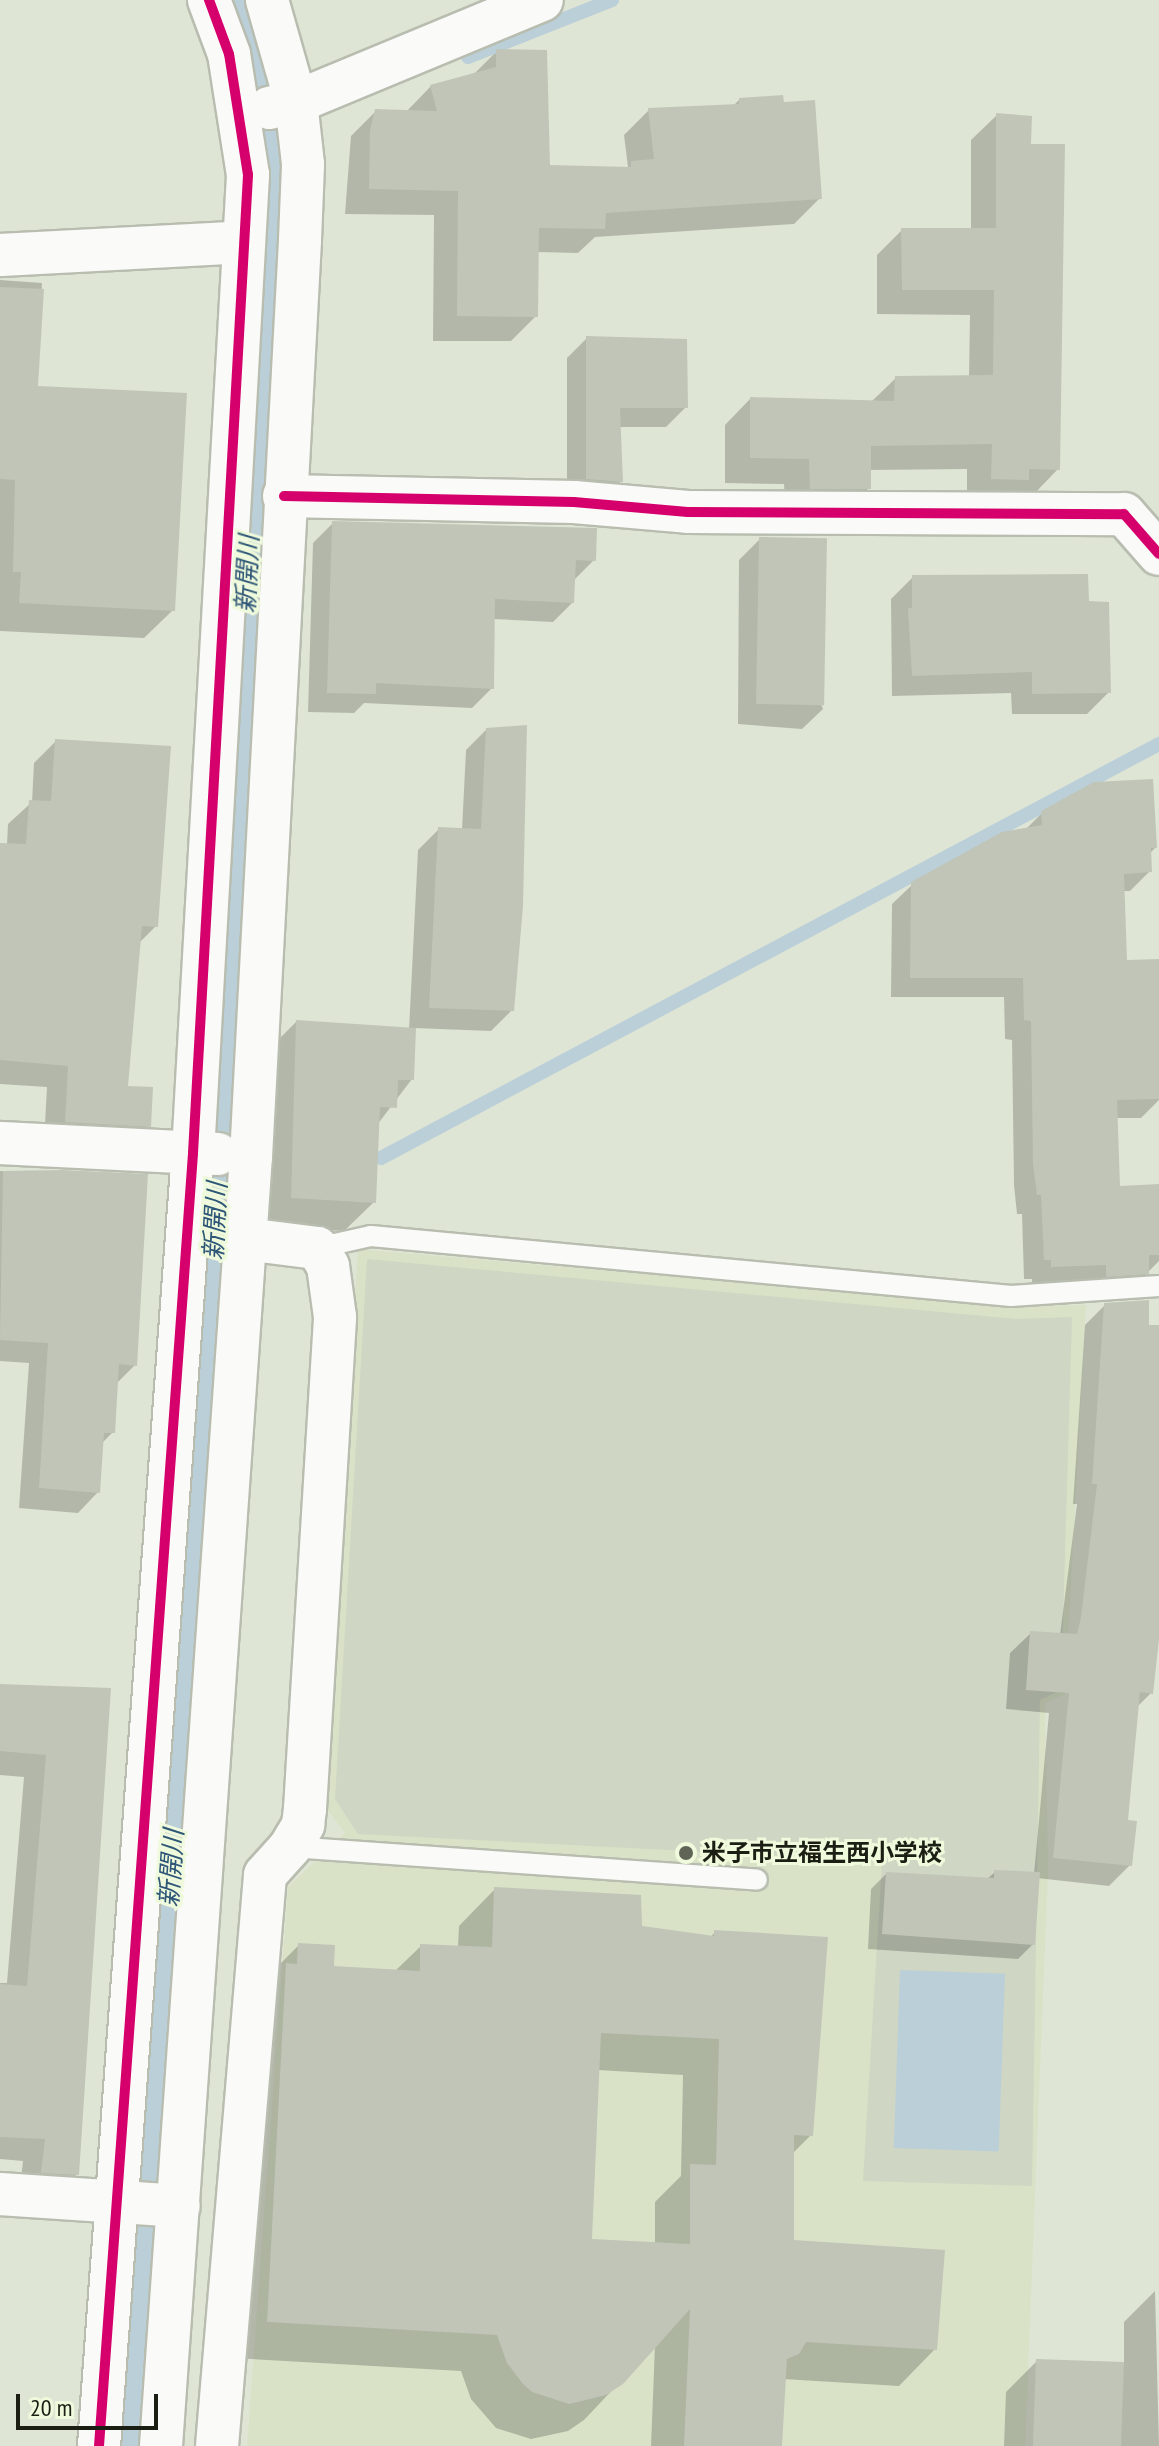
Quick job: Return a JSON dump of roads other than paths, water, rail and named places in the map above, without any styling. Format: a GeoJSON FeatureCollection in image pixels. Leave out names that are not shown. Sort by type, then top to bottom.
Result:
{"type":"FeatureCollection","features":[{"type":"Feature","properties":{"kind":"street"},"geometry":{"type":"LineString","coordinates":[[161,2446],[148,2204],[222,1155],[284,496],[302,179],[268,108],[229,54],[209,0]]}},
{"type":"Feature","properties":{"kind":"street"},"geometry":{"type":"LineString","coordinates":[[99,2446],[148,2204],[246,1239],[222,1155],[244,242],[248,175],[268,108],[267,0]]}},
{"type":"Feature","properties":{"kind":"street"},"geometry":{"type":"LineString","coordinates":[[268,108],[542,0]]}},
{"type":"Feature","properties":{"kind":"street"},"geometry":{"type":"LineString","coordinates":[[0,255],[244,242]]}},
{"type":"Feature","properties":{"kind":"street"},"geometry":{"type":"LineString","coordinates":[[284,496],[574,502],[688,512],[1124,514],[1159,554]]}},
{"type":"Feature","properties":{"kind":"street"},"geometry":{"type":"LineString","coordinates":[[0,1143],[222,1155]]}},
{"type":"Feature","properties":{"kind":"street"},"geometry":{"type":"LineString","coordinates":[[217,2446],[265,1875],[290,1847],[303,1825],[305,1809],[335,1317],[330,1275],[317,1248],[246,1239]]}},
{"type":"Feature","properties":{"kind":"street"},"geometry":{"type":"LineString","coordinates":[[0,2194],[148,2204]]}},
{"type":"Feature","properties":{"kind":"lane"},"geometry":{"type":"LineString","coordinates":[[317,1248],[371,1236],[1011,1296],[1159,1286]]}},
{"type":"Feature","properties":{"kind":"lane"},"geometry":{"type":"LineString","coordinates":[[290,1847],[757,1880]]}},
{"type":"Feature","properties":{"kind":"water","name":"新開川"},"geometry":{"type":"Polygon","coordinates":[[[221,0],[252,0],[287,160],[246,956],[144,2446],[118,2446],[259,165],[221,0]]]}},
{"type":"Feature","properties":{"kind":"water"},"geometry":{"type":"Polygon","coordinates":[[[900,1970],[1005,1974],[999,2152],[894,2148],[900,1970]]]}},
{"type":"Feature","properties":{"kind":"waterway"},"geometry":{"type":"LineString","coordinates":[[468,57],[612,0]]}},
{"type":"Feature","properties":{"kind":"waterway"},"geometry":{"type":"LineString","coordinates":[[381,1158],[1159,744]]}},
{"type":"Feature","properties":{"kind":"place","name":"米子市立福生西小学校"},"geometry":{"type":"Point","coordinates":[686,1853]}}]}
